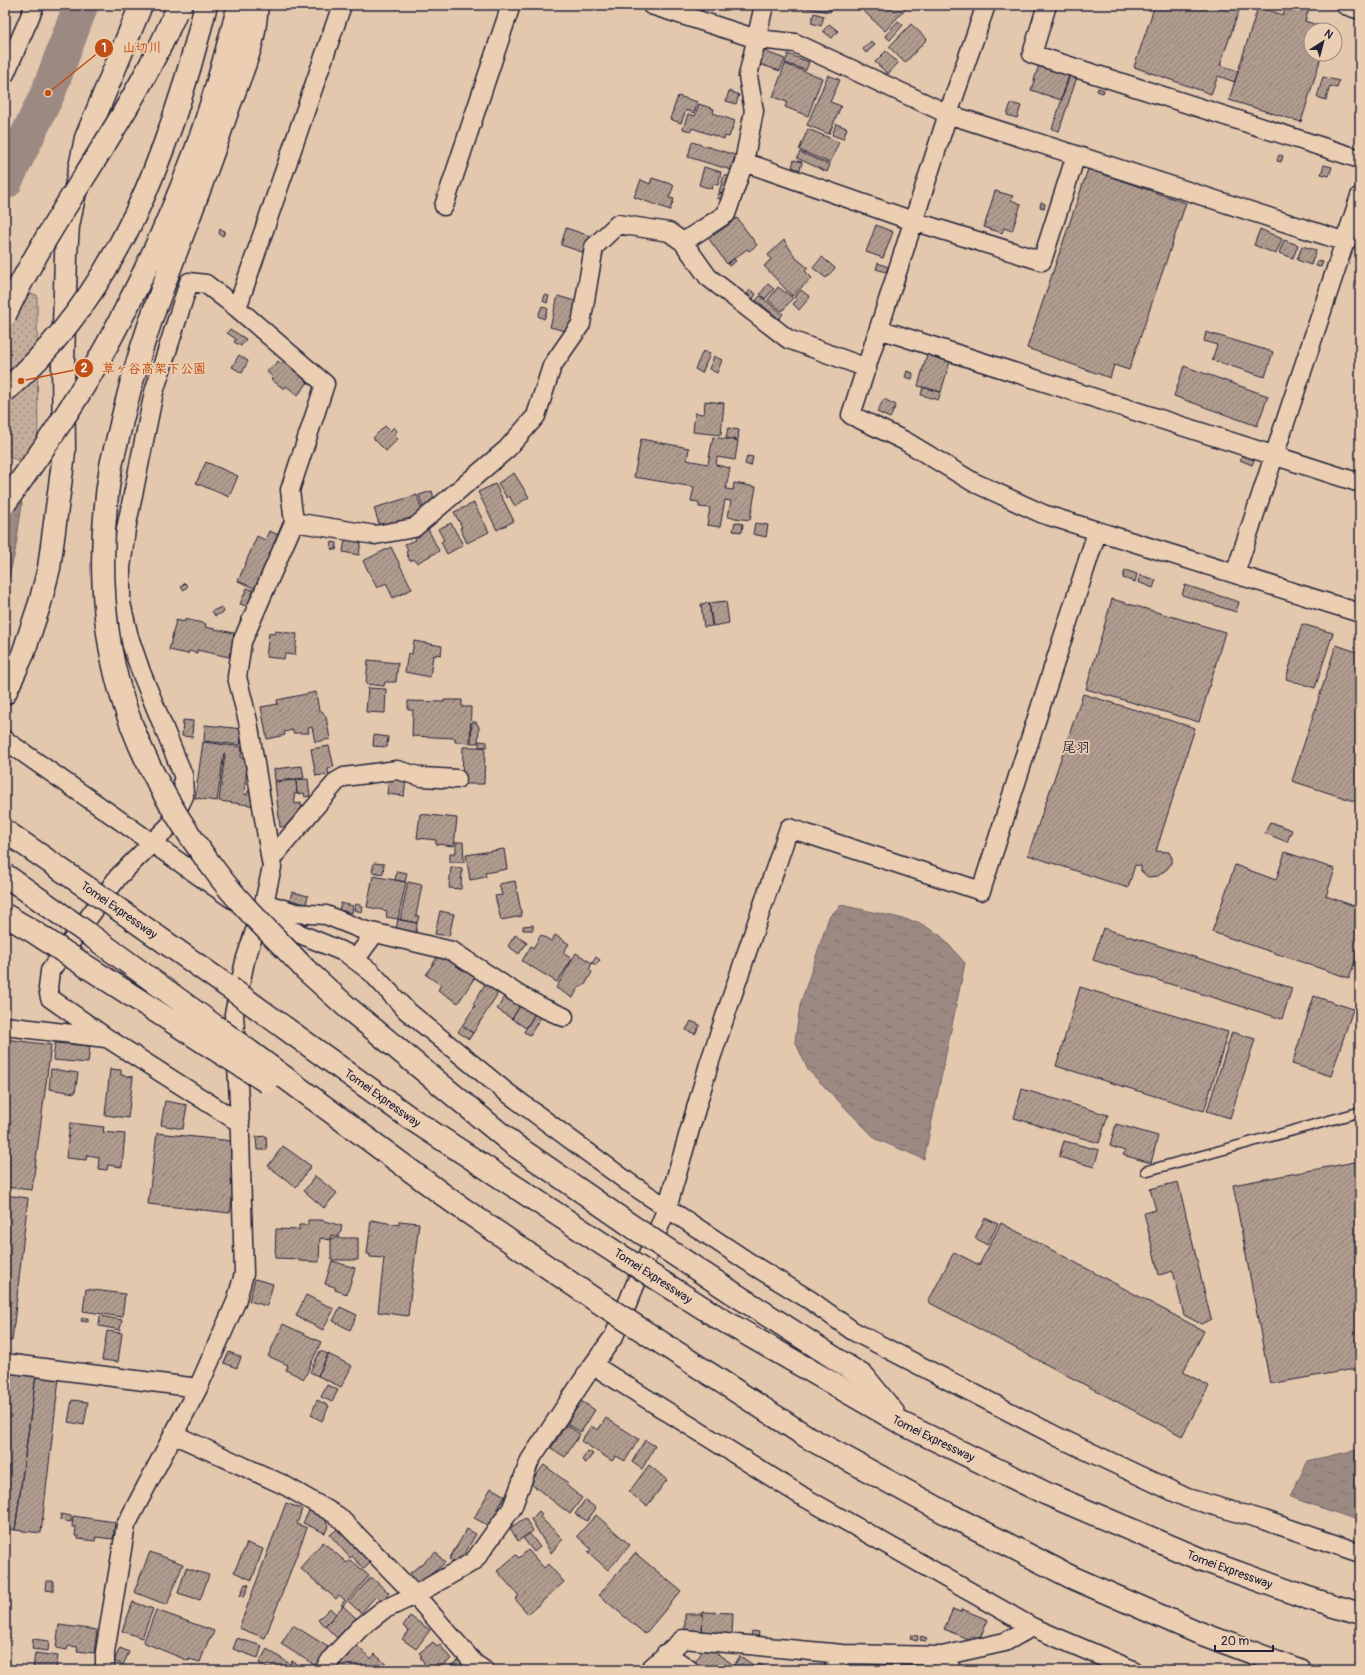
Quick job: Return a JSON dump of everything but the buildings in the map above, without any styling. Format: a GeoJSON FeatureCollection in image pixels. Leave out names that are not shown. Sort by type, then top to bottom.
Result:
{"type":"FeatureCollection","features":[{"type":"Feature","properties":{"kind":"main road"},"geometry":{"type":"LineString","coordinates":[[5,693],[22,654],[40,603],[49,568],[64,451],[63,362],[68,226],[86,138],[141,5]]}},
{"type":"Feature","properties":{"kind":"main road"},"geometry":{"type":"LineString","coordinates":[[5,316],[32,263],[126,108],[155,56],[178,5]]}},
{"type":"Feature","properties":{"kind":"main road"},"geometry":{"type":"LineString","coordinates":[[5,391],[30,369],[65,329],[87,299],[138,211],[163,151],[183,90],[206,5]]}},
{"type":"Feature","properties":{"kind":"main road"},"geometry":{"type":"LineString","coordinates":[[5,503],[44,448],[92,372],[131,298],[166,225],[197,147],[224,61],[239,5]]}},
{"type":"Feature","properties":{"kind":"main road"},"geometry":{"type":"LineString","coordinates":[[257,5],[250,45],[213,155],[162,288],[130,388],[112,465],[106,507],[104,603],[110,643],[119,685],[131,724],[147,761],[170,804],[191,837],[218,874],[249,911],[305,969],[365,1023],[513,1144],[636,1229],[864,1377],[903,1424]]}},
{"type":"Feature","properties":{"kind":"main road","name":"Tomei Expressway"},"geometry":{"type":"LineString","coordinates":[[5,831],[230,988],[410,1118],[621,1256],[719,1318],[903,1424],[1047,1494],[1200,1559],[1308,1598],[1360,1614]]}},
{"type":"Feature","properties":{"kind":"main road"},"geometry":{"type":"LineString","coordinates":[[5,876],[90,935],[216,1039]]}},
{"type":"Feature","properties":{"kind":"main road"},"geometry":{"type":"LineString","coordinates":[[5,915],[75,959],[216,1039],[594,1299],[809,1438],[948,1514],[1071,1577],[1197,1632],[1299,1670]]}},
{"type":"Feature","properties":{"kind":"street"},"geometry":{"type":"LineString","coordinates":[[5,74],[35,5]]}},
{"type":"Feature","properties":{"kind":"street"},"geometry":{"type":"LineString","coordinates":[[237,308],[342,5]]}},
{"type":"Feature","properties":{"kind":"street"},"geometry":{"type":"LineString","coordinates":[[444,206],[511,5]]}},
{"type":"Feature","properties":{"kind":"street"},"geometry":{"type":"LineString","coordinates":[[651,5],[757,40],[795,44],[948,114],[1346,242]]}},
{"type":"Feature","properties":{"kind":"street"},"geometry":{"type":"LineString","coordinates":[[683,242],[726,214],[744,162],[754,111],[748,76],[764,5]]}},
{"type":"Feature","properties":{"kind":"street"},"geometry":{"type":"LineString","coordinates":[[986,5],[948,114],[851,415],[905,441],[973,482],[1043,514],[1360,614]]}},
{"type":"Feature","properties":{"kind":"street"},"geometry":{"type":"LineString","coordinates":[[1047,5],[1032,54],[1360,158]]}},
{"type":"Feature","properties":{"kind":"street"},"geometry":{"type":"LineString","coordinates":[[1345,5],[1360,10]]}},
{"type":"Feature","properties":{"kind":"street"},"geometry":{"type":"LineString","coordinates":[[744,162],[913,221],[1042,261],[1076,155]]}},
{"type":"Feature","properties":{"kind":"street"},"geometry":{"type":"LineString","coordinates":[[1235,574],[1360,196]]}},
{"type":"Feature","properties":{"kind":"street"},"geometry":{"type":"LineString","coordinates":[[294,522],[375,535],[414,528],[507,449],[536,416],[552,366],[581,324],[594,247],[618,224],[669,232],[683,242],[708,277],[788,339],[867,368]]}},
{"type":"Feature","properties":{"kind":"street"},"geometry":{"type":"LineString","coordinates":[[105,1670],[105,1652],[126,1525],[198,1388],[236,1302],[244,1274],[240,1123],[234,1014],[245,961],[262,910],[272,868],[248,721],[237,677],[242,642],[294,522],[290,490],[325,384],[237,308],[206,284],[189,282],[154,392],[126,529],[121,568],[121,603],[128,637],[183,775],[184,796],[170,826],[118,878],[50,971],[48,988],[50,998],[107,1038],[240,1123]]}},
{"type":"Feature","properties":{"kind":"street"},"geometry":{"type":"LineString","coordinates":[[879,329],[1360,483]]}},
{"type":"Feature","properties":{"kind":"street"},"geometry":{"type":"LineString","coordinates":[[324,1670],[332,1658],[360,1628],[383,1610],[415,1595],[474,1561],[512,1508],[530,1460],[614,1336],[667,1208],[709,1064],[790,828],[981,891],[1097,532]]}},
{"type":"Feature","properties":{"kind":"street"},"geometry":{"type":"LineString","coordinates":[[5,740],[152,843],[262,910],[346,953],[371,972],[406,1010],[505,1092],[628,1182],[756,1267],[810,1300],[853,1332],[1058,1437],[1187,1498],[1264,1520],[1360,1553]]}},
{"type":"Feature","properties":{"kind":"street"},"geometry":{"type":"LineString","coordinates":[[271,859],[337,781],[344,776],[397,770],[422,777],[457,779]]}},
{"type":"Feature","properties":{"kind":"street"},"geometry":{"type":"LineString","coordinates":[[262,910],[326,915],[363,930],[452,951],[519,995],[564,1017]]}},
{"type":"Feature","properties":{"kind":"street"},"geometry":{"type":"LineString","coordinates":[[355,960],[375,933]]}},
{"type":"Feature","properties":{"kind":"street"},"geometry":{"type":"LineString","coordinates":[[5,1026],[107,1038]]}},
{"type":"Feature","properties":{"kind":"street"},"geometry":{"type":"LineString","coordinates":[[5,1363],[198,1388]]}},
{"type":"Feature","properties":{"kind":"street"},"geometry":{"type":"LineString","coordinates":[[593,1365],[802,1496],[1032,1626],[1133,1670]]}},
{"type":"Feature","properties":{"kind":"street"},"geometry":{"type":"LineString","coordinates":[[173,1434],[284,1485],[338,1516],[415,1595],[474,1663],[484,1670]]}},
{"type":"Feature","properties":{"kind":"street"},"geometry":{"type":"LineString","coordinates":[[649,1670],[683,1639],[947,1663],[1005,1642],[1032,1626]]}},
{"type":"Feature","properties":{"kind":"street"},"geometry":{"type":"LineString","coordinates":[[666,1653],[690,1670]]}},
{"type":"Feature","properties":{"kind":"street"},"geometry":{"type":"LineString","coordinates":[[833,1670],[843,1654]]}},
{"type":"Feature","properties":{"kind":"lane"},"geometry":{"type":"LineString","coordinates":[[1146,1171],[1360,1112]]}},
{"type":"Feature","properties":{"kind":"shaded area"},"geometry":{"type":"Polygon","coordinates":[[[12,290],[37,295],[38,466],[5,456],[5,307],[12,290]]]}},
{"type":"Feature","properties":{"kind":"water"},"geometry":{"type":"Polygon","coordinates":[[[5,490],[20,497],[22,504],[15,552],[5,593],[5,490]]]}},
{"type":"Feature","properties":{"kind":"water"},"geometry":{"type":"Polygon","coordinates":[[[841,905],[918,922],[940,935],[965,963],[924,1159],[876,1139],[808,1070],[795,1041],[800,1005],[829,917],[841,905]]]}},
{"type":"Feature","properties":{"kind":"water"},"geometry":{"type":"Polygon","coordinates":[[[1360,1449],[1360,1521],[1290,1497],[1308,1461],[1360,1449]]]}},
{"type":"Feature","properties":{"kind":"waterway"},"geometry":{"type":"LineString","coordinates":[[5,182],[48,93],[81,5]]}},
{"type":"Feature","properties":{"kind":"place","name":"山切川"},"geometry":{"type":"Point","coordinates":[48,93]}},
{"type":"Feature","properties":{"kind":"place","name":"草ヶ谷高架下公園"},"geometry":{"type":"Point","coordinates":[21,381]}},
{"type":"Feature","properties":{"kind":"district","name":"尾羽"},"geometry":{"type":"Point","coordinates":[1076,747]}}]}
